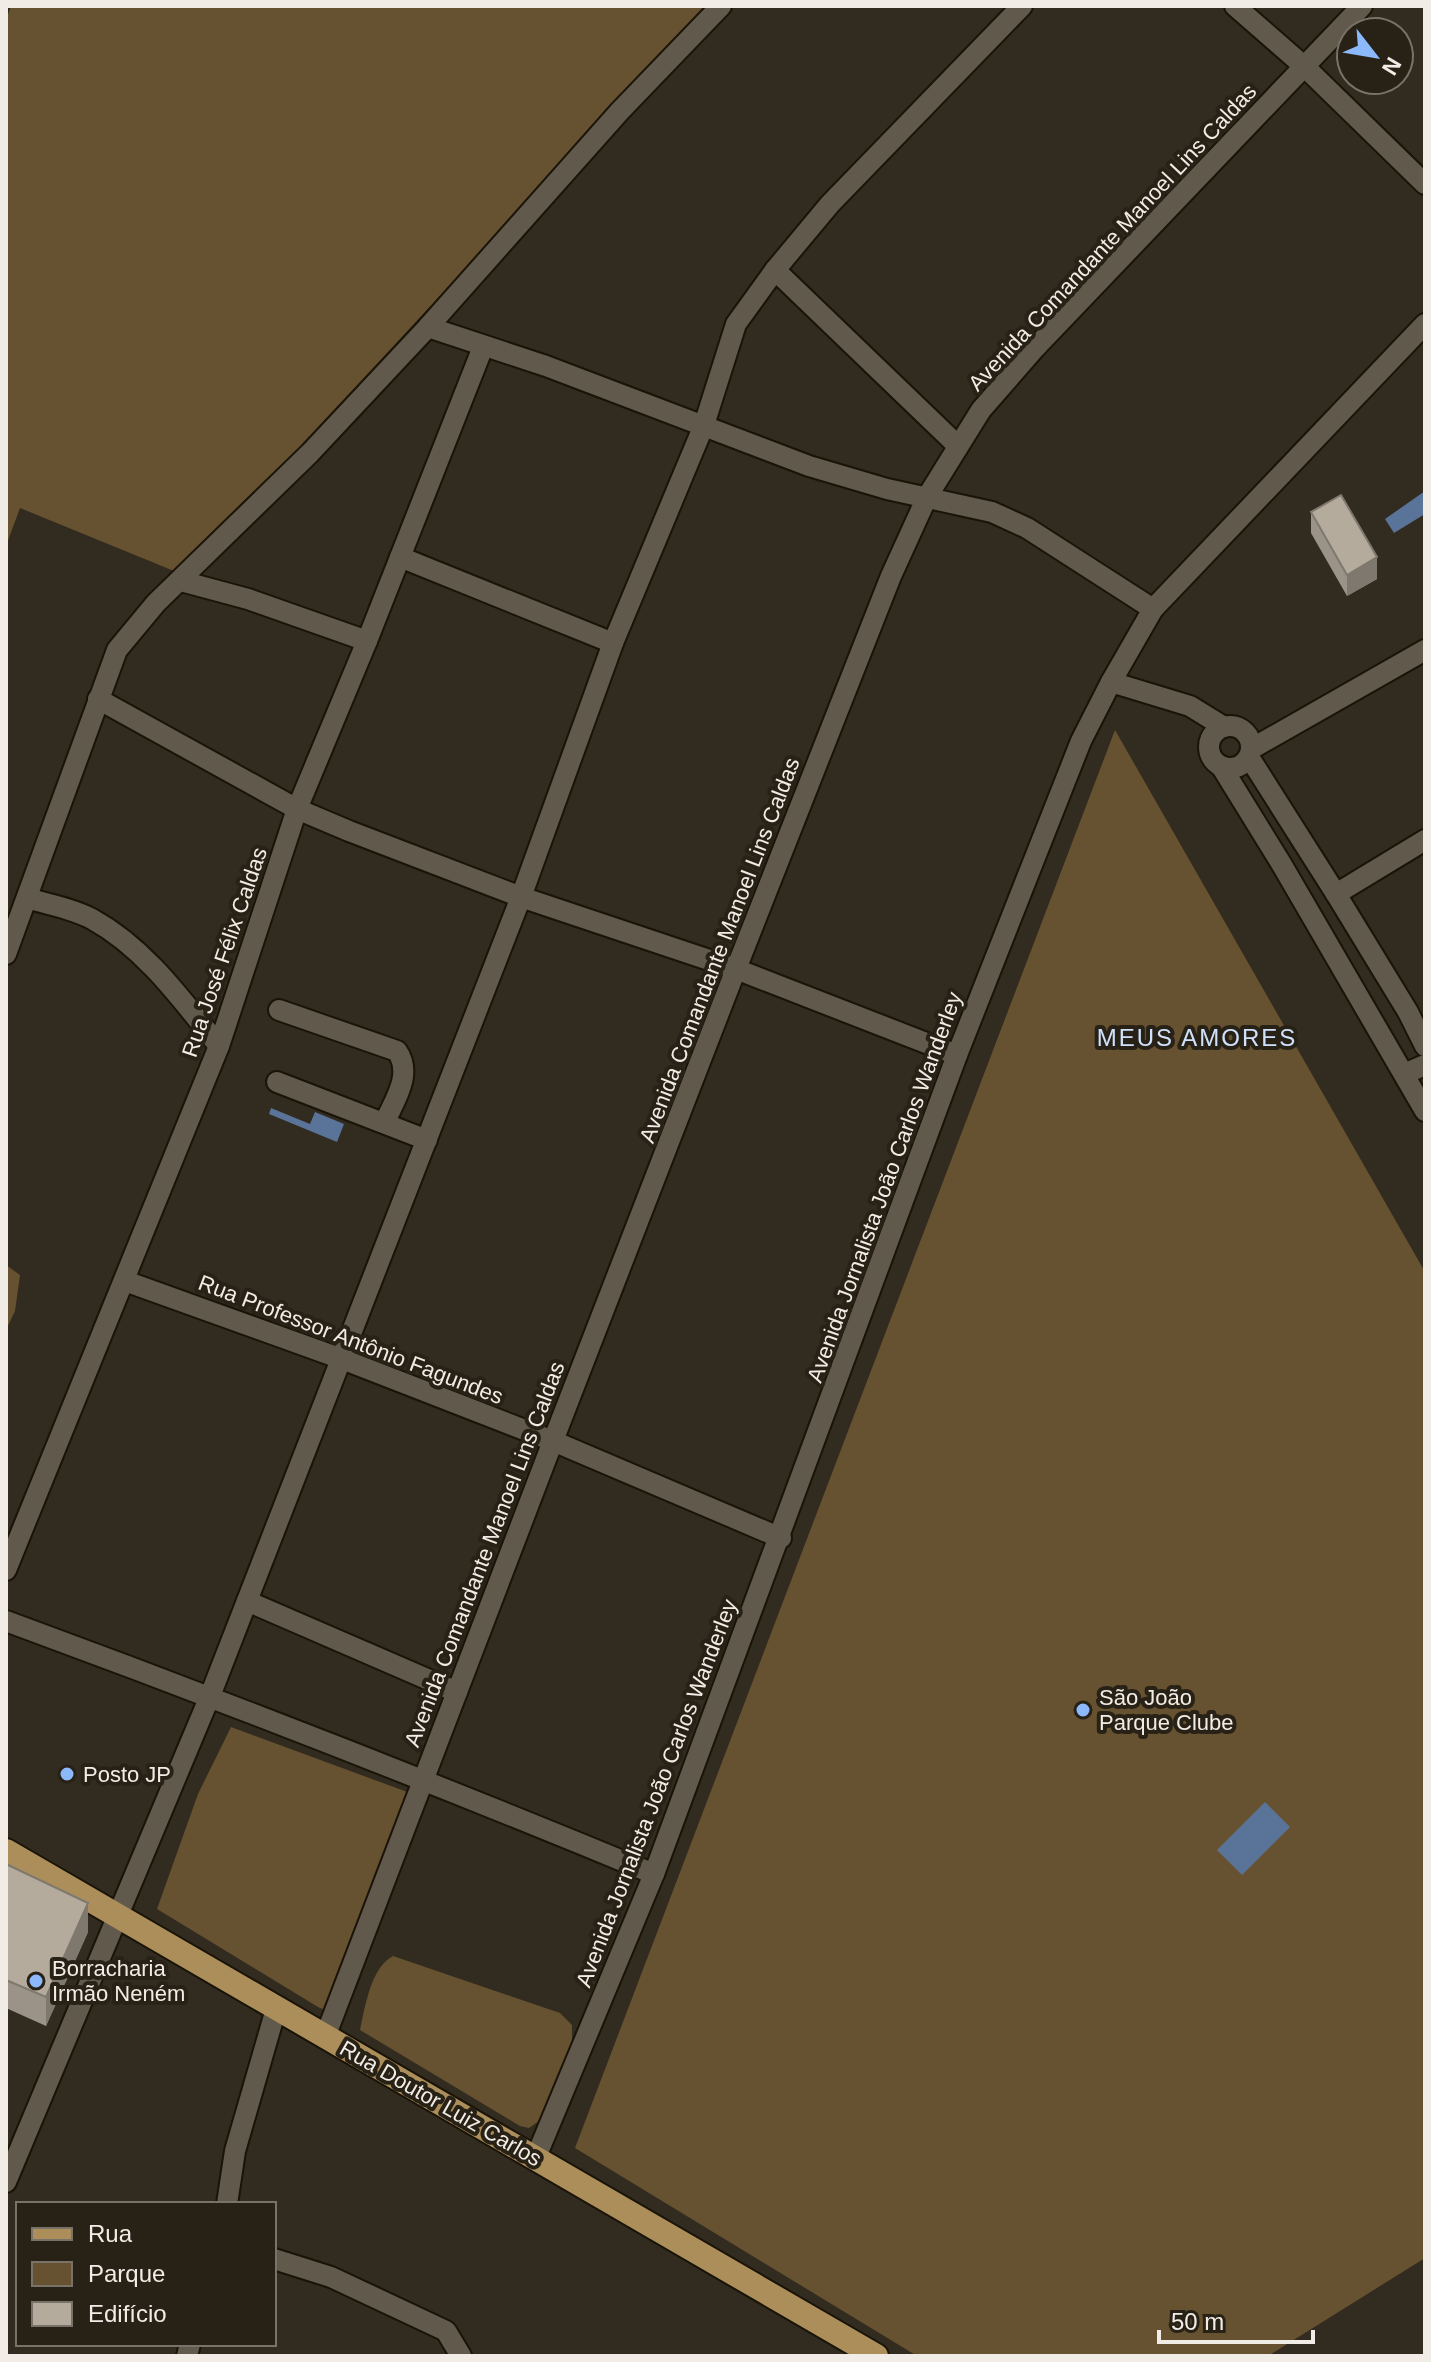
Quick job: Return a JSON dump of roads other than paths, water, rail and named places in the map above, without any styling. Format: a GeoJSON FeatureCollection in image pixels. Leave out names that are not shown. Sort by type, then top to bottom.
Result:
{"type":"FeatureCollection","features":[{"type":"Feature","properties":{"kind":"main road","name":"Rua Doutor Luiz Carlos"},"geometry":{"type":"LineString","coordinates":[[6,1851],[876,2356]]}},
{"type":"Feature","properties":{"kind":"street"},"geometry":{"type":"LineString","coordinates":[[6,954],[117,650],[140,620],[310,453],[428,327],[620,111],[721,6]]}},
{"type":"Feature","properties":{"kind":"street"},"geometry":{"type":"LineString","coordinates":[[6,2182],[210,1696],[521,897],[613,643],[704,425],[736,324],[775,270],[830,204],[1022,6]]}},
{"type":"Feature","properties":{"kind":"street"},"geometry":{"type":"LineString","coordinates":[[1235,6],[1306,68],[1425,184]]}},
{"type":"Feature","properties":{"kind":"street","name":"Avenida Comandante Manoel Lins Caldas"},"geometry":{"type":"LineString","coordinates":[[325,2037],[736,969],[891,576],[927,497],[981,410],[1035,348],[1362,6]]}},
{"type":"Feature","properties":{"kind":"street"},"geometry":{"type":"LineString","coordinates":[[775,270],[958,446]]}},
{"type":"Feature","properties":{"kind":"street","name":"Avenida Jornalista João Carlos Wanderley"},"geometry":{"type":"LineString","coordinates":[[536,2157],[654,1874],[781,1538],[957,1055],[1081,741],[1153,609],[1425,324]]}},
{"type":"Feature","properties":{"kind":"street"},"geometry":{"type":"LineString","coordinates":[[428,327],[546,366],[809,466],[887,489],[992,512],[1027,528],[1153,609]]}},
{"type":"Feature","properties":{"kind":"street","name":"Rua José Félix Caldas"},"geometry":{"type":"LineString","coordinates":[[6,1570],[219,1046],[297,809],[483,347]]}},
{"type":"Feature","properties":{"kind":"street"},"geometry":{"type":"LineString","coordinates":[[400,557],[613,643]]}},
{"type":"Feature","properties":{"kind":"street"},"geometry":{"type":"LineString","coordinates":[[181,581],[248,599],[367,641]]}},
{"type":"Feature","properties":{"kind":"street"},"geometry":{"type":"LineString","coordinates":[[1221,766],[1237,767],[1250,753],[1425,650]]}},
{"type":"Feature","properties":{"kind":"street"},"geometry":{"type":"LineString","coordinates":[[1111,682],[1190,706],[1224,727],[1241,729],[1251,741],[1250,753],[1423,1039]]}},
{"type":"Feature","properties":{"kind":"street"},"geometry":{"type":"LineString","coordinates":[[98,699],[297,809],[521,897],[736,969],[957,1055]]}},
{"type":"Feature","properties":{"kind":"street"},"geometry":{"type":"LineString","coordinates":[[1224,727],[1217,731],[1209,746],[1215,761],[1221,766],[1425,1111]]}},
{"type":"Feature","properties":{"kind":"street"},"geometry":{"type":"LineString","coordinates":[[1336,894],[1425,840]]}},
{"type":"Feature","properties":{"kind":"street"},"geometry":{"type":"LineString","coordinates":[[27,898],[67,908],[114,932],[157,971],[219,1046]]}},
{"type":"Feature","properties":{"kind":"street"},"geometry":{"type":"LineString","coordinates":[[279,1010],[397,1051],[403,1061],[405,1075],[385,1122]]}},
{"type":"Feature","properties":{"kind":"street"},"geometry":{"type":"LineString","coordinates":[[1380,1031],[1408,1012]]}},
{"type":"Feature","properties":{"kind":"street"},"geometry":{"type":"LineString","coordinates":[[1404,1074],[1425,1065]]}},
{"type":"Feature","properties":{"kind":"street"},"geometry":{"type":"LineString","coordinates":[[277,1082],[427,1140]]}},
{"type":"Feature","properties":{"kind":"street","name":"Rua Professor Antônio Fagundes"},"geometry":{"type":"LineString","coordinates":[[125,1281],[342,1359],[553,1441],[781,1538]]}},
{"type":"Feature","properties":{"kind":"street"},"geometry":{"type":"LineString","coordinates":[[247,1601],[457,1692]]}},
{"type":"Feature","properties":{"kind":"street"},"geometry":{"type":"LineString","coordinates":[[6,1621],[424,1779],[654,1874]]}},
{"type":"Feature","properties":{"kind":"street"},"geometry":{"type":"LineString","coordinates":[[227,2202],[235,2151],[276,2009]]}},
{"type":"Feature","properties":{"kind":"street"},"geometry":{"type":"LineString","coordinates":[[276,2260],[331,2277],[446,2331],[461,2356]]}},
{"type":"Feature","properties":{"kind":"water"},"geometry":{"type":"Polygon","coordinates":[[[1425,491],[1425,514],[1394,533],[1385,519],[1425,491]]]}},
{"type":"Feature","properties":{"kind":"water"},"geometry":{"type":"Polygon","coordinates":[[[271,1108],[310,1124],[315,1112],[344,1124],[337,1142],[269,1114],[271,1108]]]}},
{"type":"Feature","properties":{"kind":"water"},"geometry":{"type":"Polygon","coordinates":[[[1265,1802],[1290,1827],[1242,1875],[1217,1850],[1265,1802]]]}},
{"type":"Feature","properties":{"kind":"place","name":"São João Parque Clube"},"geometry":{"type":"Point","coordinates":[1083,1710]}},
{"type":"Feature","properties":{"kind":"place","name":"Posto JP"},"geometry":{"type":"Point","coordinates":[67,1774]}},
{"type":"Feature","properties":{"kind":"place","name":"Borracharia Irmão Neném"},"geometry":{"type":"Point","coordinates":[36,1981]}},
{"type":"Feature","properties":{"kind":"district","name":"MEUS AMORES"},"geometry":{"type":"Point","coordinates":[1197,1038]}}]}
